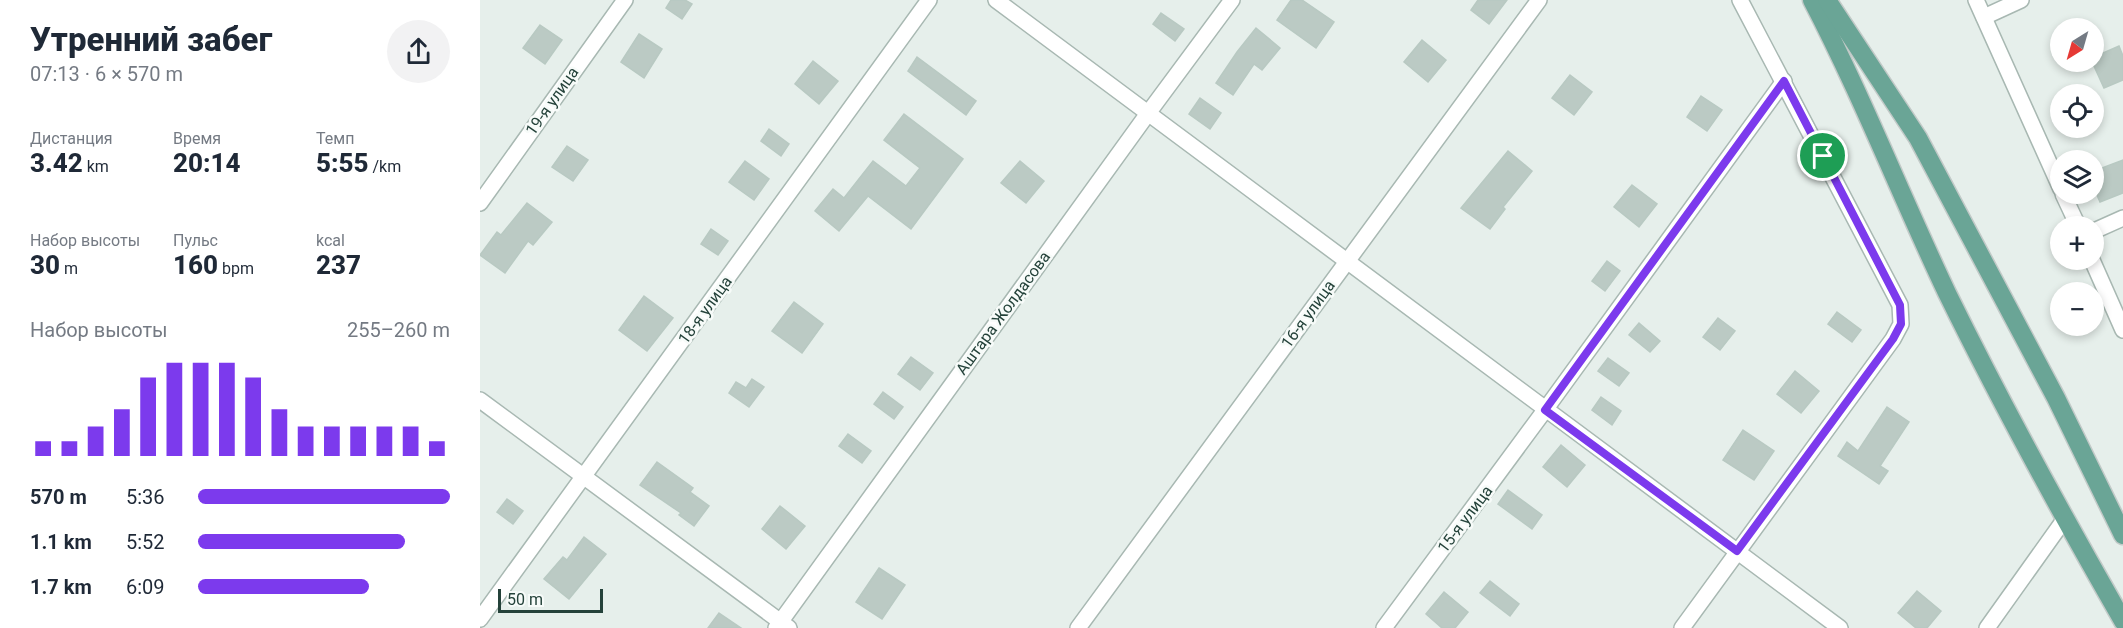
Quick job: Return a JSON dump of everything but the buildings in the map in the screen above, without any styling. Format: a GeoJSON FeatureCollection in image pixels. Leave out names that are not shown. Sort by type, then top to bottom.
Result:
{"type":"FeatureCollection","features":[{"type":"Feature","properties":{"kind":"main road"},"geometry":{"type":"LineString","coordinates":[[1812,0],[1835,45],[1946,291],[2064,520],[2123,621]]}},
{"type":"Feature","properties":{"kind":"main road"},"geometry":{"type":"LineString","coordinates":[[1827,0],[1918,138],[2056,398],[2123,535]]}},
{"type":"Feature","properties":{"kind":"street","name":"19-я улица"},"geometry":{"type":"LineString","coordinates":[[480,202],[625,0]]}},
{"type":"Feature","properties":{"kind":"street","name":"18-я улица"},"geometry":{"type":"LineString","coordinates":[[480,619],[929,0]]}},
{"type":"Feature","properties":{"kind":"street"},"geometry":{"type":"LineString","coordinates":[[996,0],[1840,628]]}},
{"type":"Feature","properties":{"kind":"street","name":"Аштара Жолдасова"},"geometry":{"type":"LineString","coordinates":[[782,626],[1149,112],[1232,0]]}},
{"type":"Feature","properties":{"kind":"street","name":"16-я улица"},"geometry":{"type":"LineString","coordinates":[[1077,628],[1539,0]]}},
{"type":"Feature","properties":{"kind":"street"},"geometry":{"type":"LineString","coordinates":[[1682,628],[1893,339],[1901,324],[1900,305],[1740,0]]}},
{"type":"Feature","properties":{"kind":"street"},"geometry":{"type":"LineString","coordinates":[[1976,0],[2050,164]]}},
{"type":"Feature","properties":{"kind":"street"},"geometry":{"type":"LineString","coordinates":[[1984,17],[2021,0]]}},
{"type":"Feature","properties":{"kind":"street","name":"15-я улица"},"geometry":{"type":"LineString","coordinates":[[1384,628],[1784,81]]}},
{"type":"Feature","properties":{"kind":"street"},"geometry":{"type":"LineString","coordinates":[[2104,227],[2123,218]]}},
{"type":"Feature","properties":{"kind":"street"},"geometry":{"type":"LineString","coordinates":[[2096,270],[2123,330]]}},
{"type":"Feature","properties":{"kind":"street"},"geometry":{"type":"LineString","coordinates":[[480,400],[782,626]]}},
{"type":"Feature","properties":{"kind":"street"},"geometry":{"type":"LineString","coordinates":[[1987,628],[2064,520]]}},
{"type":"Feature","properties":{"kind":"route"},"geometry":{"type":"LineString","coordinates":[[1784,81],[1823,156],[1900,305],[1901,324],[1893,339],[1737,551],[1545,410],[1784,81]]}}]}
